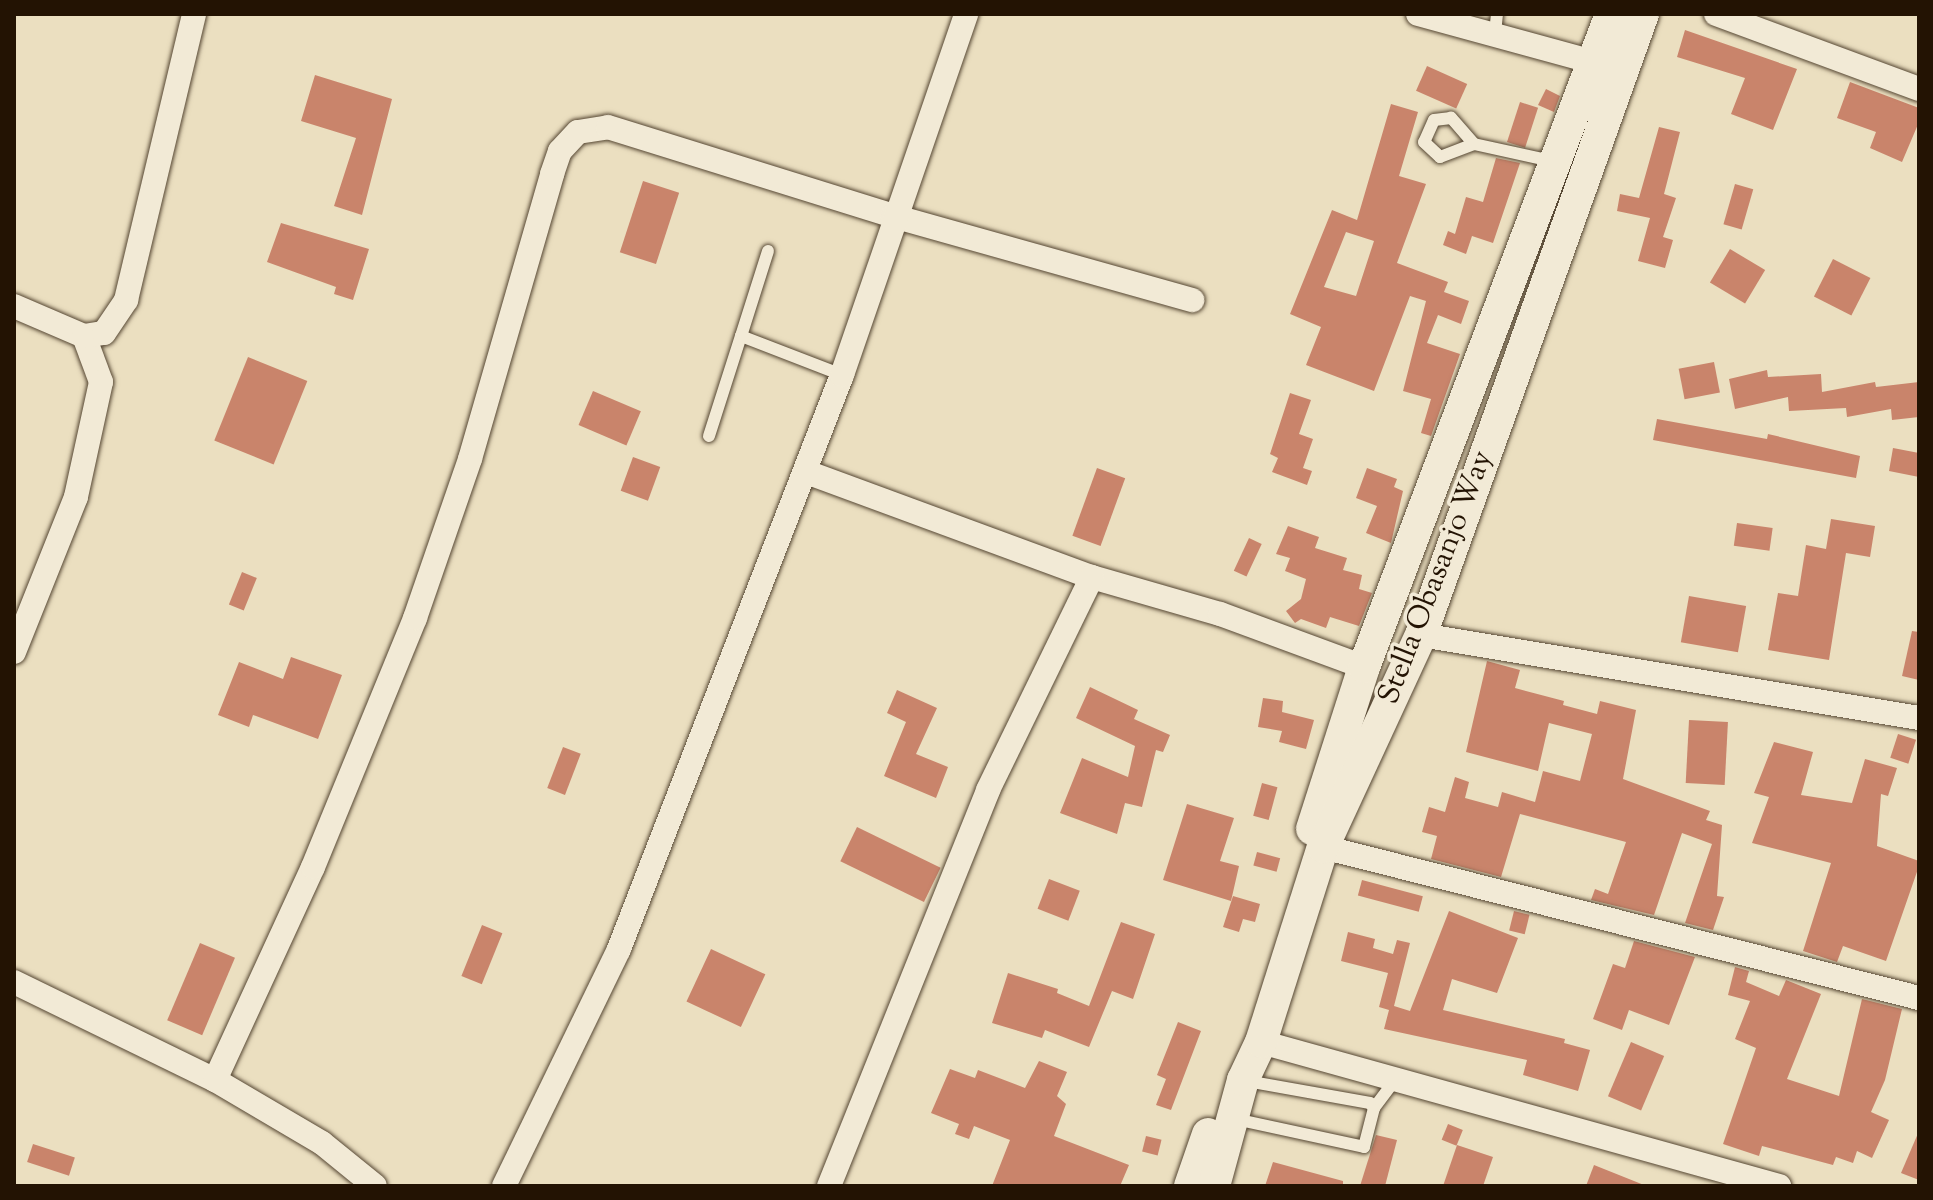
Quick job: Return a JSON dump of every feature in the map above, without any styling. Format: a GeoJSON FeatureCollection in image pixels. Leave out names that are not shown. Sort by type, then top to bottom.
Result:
{"type":"FeatureCollection","features":[{"type":"Feature","properties":{"kind":"street"},"geometry":{"type":"LineString","coordinates":[[14,306],[84,336],[104,333],[126,300],[194,14]]}},
{"type":"Feature","properties":{"kind":"street"},"geometry":{"type":"LineString","coordinates":[[504,1186],[619,949],[842,375],[893,216],[966,14]]}},
{"type":"Feature","properties":{"kind":"street"},"geometry":{"type":"LineString","coordinates":[[1418,14],[1496,23],[1593,62]]}},
{"type":"Feature","properties":{"kind":"street"},"geometry":{"type":"LineString","coordinates":[[1190,1186],[1234,1097],[1364,667],[1552,161],[1567,137],[1611,14]]}},
{"type":"Feature","properties":{"kind":"street","name":"Stella Obasanjo Way"},"geometry":{"type":"LineString","coordinates":[[1214,1186],[1234,1097],[1261,1042],[1323,847],[1421,635],[1643,14]]}},
{"type":"Feature","properties":{"kind":"street"},"geometry":{"type":"LineString","coordinates":[[1716,14],[1919,89]]}},
{"type":"Feature","properties":{"kind":"street"},"geometry":{"type":"LineString","coordinates":[[215,1080],[313,867],[415,618],[470,459],[560,151],[578,132],[608,127],[893,216],[1192,300]]}},
{"type":"Feature","properties":{"kind":"street"},"geometry":{"type":"LineString","coordinates":[[14,652],[76,497],[101,382],[84,336]]}},
{"type":"Feature","properties":{"kind":"street"},"geometry":{"type":"LineString","coordinates":[[806,472],[1092,577],[1220,614],[1364,667]]}},
{"type":"Feature","properties":{"kind":"street"},"geometry":{"type":"LineString","coordinates":[[829,1186],[988,790],[1092,577]]}},
{"type":"Feature","properties":{"kind":"street"},"geometry":{"type":"LineString","coordinates":[[1421,635],[1919,718]]}},
{"type":"Feature","properties":{"kind":"street"},"geometry":{"type":"LineString","coordinates":[[1323,847],[1919,998]]}},
{"type":"Feature","properties":{"kind":"street"},"geometry":{"type":"LineString","coordinates":[[14,982],[215,1080],[322,1143],[375,1186]]}},
{"type":"Feature","properties":{"kind":"street"},"geometry":{"type":"LineString","coordinates":[[1261,1042],[1779,1186]]}},
{"type":"Feature","properties":{"kind":"lane"},"geometry":{"type":"LineString","coordinates":[[1474,144],[1552,161]]}},
{"type":"Feature","properties":{"kind":"lane"},"geometry":{"type":"LineString","coordinates":[[709,436],[768,251]]}},
{"type":"Feature","properties":{"kind":"lane"},"geometry":{"type":"LineString","coordinates":[[741,336],[842,375]]}},
{"type":"Feature","properties":{"kind":"lane"},"geometry":{"type":"LineString","coordinates":[[1234,1097],[1357,1149],[1364,1147],[1374,1108],[1397,1078]]}},
{"type":"Feature","properties":{"kind":"lane"},"geometry":{"type":"LineString","coordinates":[[1234,1097],[1370,1103],[1374,1108]]}},
{"type":"Feature","properties":{"kind":"building"},"geometry":{"type":"Polygon","coordinates":[[[1685,30],[1797,69],[1773,130],[1731,114],[1745,78],[1677,57],[1685,30]]]}},
{"type":"Feature","properties":{"kind":"building"},"geometry":{"type":"Polygon","coordinates":[[[1427,66],[1467,84],[1456,109],[1416,91],[1427,66]]]}},
{"type":"Feature","properties":{"kind":"building"},"geometry":{"type":"Polygon","coordinates":[[[315,75],[392,99],[362,215],[334,206],[356,138],[301,121],[315,75]]]}},
{"type":"Feature","properties":{"kind":"building"},"geometry":{"type":"Polygon","coordinates":[[[1850,82],[1919,108],[1919,122],[1902,162],[1870,148],[1876,132],[1837,118],[1850,82]]]}},
{"type":"Feature","properties":{"kind":"building"},"geometry":{"type":"Polygon","coordinates":[[[1546,89],[1560,96],[1554,112],[1538,105],[1546,89]]]}},
{"type":"Feature","properties":{"kind":"building"},"geometry":{"type":"Polygon","coordinates":[[[1520,102],[1538,108],[1525,148],[1507,142],[1520,102]]]}},
{"type":"Feature","properties":{"kind":"building"},"geometry":{"type":"Polygon","coordinates":[[[1391,104],[1418,112],[1399,176],[1426,184],[1397,263],[1448,282],[1444,292],[1469,301],[1461,324],[1438,315],[1427,343],[1460,354],[1431,436],[1421,433],[1431,399],[1403,391],[1426,301],[1410,296],[1374,391],[1306,365],[1321,327],[1290,314],[1332,210],[1357,220],[1391,104]],[[1346,232],[1324,287],[1356,296],[1374,241],[1346,232]]]}},
{"type":"Feature","properties":{"kind":"building"},"geometry":{"type":"Polygon","coordinates":[[[1659,127],[1680,132],[1664,194],[1676,198],[1663,237],[1673,240],[1665,268],[1638,261],[1650,218],[1617,211],[1620,194],[1639,198],[1659,127]]]}},
{"type":"Feature","properties":{"kind":"building"},"geometry":{"type":"Polygon","coordinates":[[[1496,158],[1520,163],[1493,243],[1472,236],[1466,254],[1443,245],[1448,231],[1455,234],[1466,197],[1483,202],[1496,158]]]}},
{"type":"Feature","properties":{"kind":"building"},"geometry":{"type":"Polygon","coordinates":[[[643,181],[679,193],[656,264],[620,252],[643,181]]]}},
{"type":"Feature","properties":{"kind":"building"},"geometry":{"type":"Polygon","coordinates":[[[1735,184],[1753,189],[1742,230],[1723,224],[1735,184]]]}},
{"type":"Feature","properties":{"kind":"building"},"geometry":{"type":"Polygon","coordinates":[[[281,223],[369,249],[353,300],[334,294],[336,287],[267,262],[281,223]]]}},
{"type":"Feature","properties":{"kind":"building"},"geometry":{"type":"Polygon","coordinates":[[[1730,249],[1765,270],[1745,304],[1710,282],[1730,249]]]}},
{"type":"Feature","properties":{"kind":"building"},"geometry":{"type":"Polygon","coordinates":[[[1833,259],[1870,278],[1851,315],[1814,296],[1833,259]]]}},
{"type":"Feature","properties":{"kind":"building"},"geometry":{"type":"Polygon","coordinates":[[[248,357],[307,381],[274,464],[214,440],[248,357]]]}},
{"type":"Feature","properties":{"kind":"building"},"geometry":{"type":"Polygon","coordinates":[[[1714,362],[1720,392],[1685,399],[1679,369],[1714,362]]]}},
{"type":"Feature","properties":{"kind":"building"},"geometry":{"type":"Polygon","coordinates":[[[1767,370],[1768,377],[1821,374],[1822,392],[1875,382],[1876,387],[1919,382],[1919,417],[1892,420],[1891,409],[1847,417],[1846,408],[1789,411],[1788,397],[1735,409],[1729,379],[1767,370]]]}},
{"type":"Feature","properties":{"kind":"building"},"geometry":{"type":"Polygon","coordinates":[[[593,391],[641,411],[626,445],[579,425],[593,391]]]}},
{"type":"Feature","properties":{"kind":"building"},"geometry":{"type":"Polygon","coordinates":[[[1290,393],[1311,400],[1299,434],[1313,439],[1303,468],[1312,471],[1307,485],[1272,472],[1278,458],[1270,454],[1290,393]]]}},
{"type":"Feature","properties":{"kind":"building"},"geometry":{"type":"Polygon","coordinates":[[[1657,419],[1767,439],[1768,434],[1860,456],[1856,478],[1653,440],[1657,419]]]}},
{"type":"Feature","properties":{"kind":"building"},"geometry":{"type":"Polygon","coordinates":[[[1893,448],[1919,453],[1919,477],[1889,471],[1893,448]]]}},
{"type":"Feature","properties":{"kind":"building"},"geometry":{"type":"Polygon","coordinates":[[[633,457],[660,467],[648,501],[621,491],[633,457]]]}},
{"type":"Feature","properties":{"kind":"building"},"geometry":{"type":"Polygon","coordinates":[[[1097,468],[1125,478],[1101,546],[1072,536],[1097,468]]]}},
{"type":"Feature","properties":{"kind":"building"},"geometry":{"type":"Polygon","coordinates":[[[1367,468],[1397,479],[1394,487],[1403,491],[1391,543],[1366,533],[1377,506],[1356,498],[1367,468]]]}},
{"type":"Feature","properties":{"kind":"building"},"geometry":{"type":"Polygon","coordinates":[[[1831,519],[1875,526],[1870,557],[1846,553],[1829,660],[1768,650],[1778,593],[1798,596],[1806,545],[1826,549],[1831,519]]]}},
{"type":"Feature","properties":{"kind":"building"},"geometry":{"type":"Polygon","coordinates":[[[1737,523],[1773,528],[1769,551],[1734,546],[1737,523]]]}},
{"type":"Feature","properties":{"kind":"building"},"geometry":{"type":"Polygon","coordinates":[[[1288,526],[1319,537],[1315,548],[1347,558],[1343,570],[1362,575],[1359,589],[1372,593],[1359,626],[1330,617],[1326,628],[1301,619],[1295,623],[1286,611],[1301,599],[1306,579],[1285,571],[1290,558],[1276,554],[1288,526]]]}},
{"type":"Feature","properties":{"kind":"building"},"geometry":{"type":"Polygon","coordinates":[[[1249,538],[1262,544],[1246,577],[1234,571],[1249,538]]]}},
{"type":"Feature","properties":{"kind":"building"},"geometry":{"type":"Polygon","coordinates":[[[242,572],[257,578],[244,610],[229,604],[242,572]]]}},
{"type":"Feature","properties":{"kind":"building"},"geometry":{"type":"Polygon","coordinates":[[[1689,596],[1746,606],[1738,652],[1681,642],[1689,596]]]}},
{"type":"Feature","properties":{"kind":"building"},"geometry":{"type":"Polygon","coordinates":[[[1912,631],[1919,632],[1919,680],[1902,676],[1912,631]]]}},
{"type":"Feature","properties":{"kind":"building"},"geometry":{"type":"Polygon","coordinates":[[[291,657],[342,675],[318,739],[253,715],[249,727],[218,715],[239,662],[283,679],[291,657]]]}},
{"type":"Feature","properties":{"kind":"building"},"geometry":{"type":"Polygon","coordinates":[[[1487,661],[1520,670],[1515,688],[1564,701],[1563,705],[1597,714],[1600,701],[1636,710],[1623,779],[1710,811],[1706,820],[1722,825],[1717,896],[1724,897],[1713,930],[1685,923],[1712,844],[1682,833],[1654,915],[1591,900],[1595,889],[1608,894],[1626,842],[1520,814],[1501,877],[1431,859],[1437,836],[1422,832],[1429,807],[1445,812],[1455,777],[1469,782],[1465,798],[1498,807],[1502,792],[1535,802],[1543,771],[1580,781],[1592,734],[1549,723],[1538,771],[1466,752],[1487,661]]]}},
{"type":"Feature","properties":{"kind":"building"},"geometry":{"type":"Polygon","coordinates":[[[1090,687],[1138,710],[1134,719],[1170,735],[1163,752],[1156,750],[1142,807],[1125,803],[1117,834],[1060,813],[1082,758],[1128,777],[1135,746],[1076,718],[1090,687]]]}},
{"type":"Feature","properties":{"kind":"building"},"geometry":{"type":"Polygon","coordinates":[[[897,690],[937,708],[916,754],[948,767],[936,798],[884,776],[906,722],[887,713],[897,690]]]}},
{"type":"Feature","properties":{"kind":"building"},"geometry":{"type":"Polygon","coordinates":[[[1263,698],[1283,701],[1282,712],[1314,720],[1306,749],[1279,742],[1282,731],[1258,727],[1263,698]]]}},
{"type":"Feature","properties":{"kind":"building"},"geometry":{"type":"Polygon","coordinates":[[[1689,720],[1728,722],[1725,785],[1686,783],[1689,720]]]}},
{"type":"Feature","properties":{"kind":"building"},"geometry":{"type":"Polygon","coordinates":[[[1898,734],[1916,740],[1908,764],[1890,758],[1898,734]]]}},
{"type":"Feature","properties":{"kind":"building"},"geometry":{"type":"Polygon","coordinates":[[[1774,742],[1813,752],[1801,795],[1852,803],[1865,759],[1897,768],[1888,796],[1881,794],[1877,846],[1919,861],[1919,866],[1886,961],[1843,946],[1837,962],[1803,951],[1831,863],[1752,843],[1769,797],[1754,793],[1774,742]]]}},
{"type":"Feature","properties":{"kind":"building"},"geometry":{"type":"Polygon","coordinates":[[[563,747],[581,754],[565,795],[547,788],[563,747]]]}},
{"type":"Feature","properties":{"kind":"building"},"geometry":{"type":"Polygon","coordinates":[[[1262,783],[1277,787],[1269,820],[1253,816],[1262,783]]]}},
{"type":"Feature","properties":{"kind":"building"},"geometry":{"type":"Polygon","coordinates":[[[1187,804],[1234,818],[1220,861],[1239,866],[1231,901],[1163,880],[1187,804]]]}},
{"type":"Feature","properties":{"kind":"building"},"geometry":{"type":"Polygon","coordinates":[[[857,827],[941,868],[924,902],[840,861],[857,827]]]}},
{"type":"Feature","properties":{"kind":"building"},"geometry":{"type":"Polygon","coordinates":[[[1257,852],[1280,858],[1277,872],[1253,866],[1257,852]]]}},
{"type":"Feature","properties":{"kind":"building"},"geometry":{"type":"Polygon","coordinates":[[[1049,879],[1080,891],[1068,921],[1038,909],[1049,879]]]}},
{"type":"Feature","properties":{"kind":"building"},"geometry":{"type":"Polygon","coordinates":[[[1362,880],[1423,896],[1419,912],[1358,895],[1362,880]]]}},
{"type":"Feature","properties":{"kind":"building"},"geometry":{"type":"Polygon","coordinates":[[[1233,896],[1260,904],[1255,922],[1243,919],[1239,932],[1223,927],[1233,896]]]}},
{"type":"Feature","properties":{"kind":"building"},"geometry":{"type":"Polygon","coordinates":[[[1449,911],[1518,938],[1497,993],[1452,979],[1443,1010],[1565,1039],[1564,1043],[1590,1050],[1578,1091],[1523,1075],[1527,1060],[1384,1029],[1389,1010],[1379,1007],[1388,973],[1341,961],[1348,932],[1375,939],[1373,948],[1393,954],[1397,940],[1410,943],[1394,1006],[1410,1011],[1449,911]]]}},
{"type":"Feature","properties":{"kind":"building"},"geometry":{"type":"Polygon","coordinates":[[[1514,911],[1530,915],[1525,934],[1509,930],[1514,911]]]}},
{"type":"Feature","properties":{"kind":"building"},"geometry":{"type":"Polygon","coordinates":[[[1121,922],[1155,934],[1133,999],[1112,991],[1089,1047],[1045,1030],[1042,1038],[992,1023],[1008,973],[1058,989],[1057,993],[1089,1006],[1121,922]]]}},
{"type":"Feature","properties":{"kind":"building"},"geometry":{"type":"Polygon","coordinates":[[[482,925],[502,933],[482,984],[461,976],[482,925]]]}},
{"type":"Feature","properties":{"kind":"building"},"geometry":{"type":"Polygon","coordinates":[[[1634,941],[1695,957],[1669,1025],[1629,1010],[1622,1030],[1593,1019],[1613,964],[1625,968],[1634,941]]]}},
{"type":"Feature","properties":{"kind":"building"},"geometry":{"type":"Polygon","coordinates":[[[200,943],[235,958],[202,1035],[167,1020],[200,943]]]}},
{"type":"Feature","properties":{"kind":"building"},"geometry":{"type":"Polygon","coordinates":[[[711,949],[765,974],[741,1027],[686,1002],[711,949]]]}},
{"type":"Feature","properties":{"kind":"building"},"geometry":{"type":"Polygon","coordinates":[[[1735,967],[1749,971],[1746,982],[1779,996],[1786,980],[1821,994],[1787,1079],[1839,1096],[1862,999],[1902,1009],[1885,1080],[1871,1112],[1889,1120],[1872,1158],[1857,1151],[1853,1163],[1836,1157],[1833,1165],[1762,1146],[1759,1156],[1723,1144],[1756,1048],[1735,1039],[1750,1001],[1728,995],[1735,967]]]}},
{"type":"Feature","properties":{"kind":"building"},"geometry":{"type":"Polygon","coordinates":[[[1178,1022],[1201,1031],[1171,1110],[1156,1105],[1166,1079],[1157,1075],[1178,1022]]]}},
{"type":"Feature","properties":{"kind":"building"},"geometry":{"type":"Polygon","coordinates":[[[1631,1042],[1664,1056],[1641,1110],[1608,1096],[1631,1042]]]}},
{"type":"Feature","properties":{"kind":"building"},"geometry":{"type":"Polygon","coordinates":[[[1039,1061],[1067,1072],[1057,1096],[1066,1104],[1054,1136],[1129,1165],[1120,1186],[992,1186],[1010,1140],[974,1126],[969,1139],[955,1134],[959,1124],[931,1113],[950,1069],[975,1078],[978,1070],[1025,1088],[1039,1061]]]}},
{"type":"Feature","properties":{"kind":"building"},"geometry":{"type":"Polygon","coordinates":[[[1448,1124],[1463,1130],[1456,1146],[1442,1140],[1448,1124]]]}},
{"type":"Feature","properties":{"kind":"building"},"geometry":{"type":"Polygon","coordinates":[[[1919,1131],[1919,1180],[1901,1173],[1919,1131]]]}},
{"type":"Feature","properties":{"kind":"building"},"geometry":{"type":"Polygon","coordinates":[[[1376,1135],[1397,1140],[1385,1186],[1360,1186],[1376,1135]]]}},
{"type":"Feature","properties":{"kind":"building"},"geometry":{"type":"Polygon","coordinates":[[[1146,1136],[1162,1140],[1158,1155],[1142,1152],[1146,1136]]]}},
{"type":"Feature","properties":{"kind":"building"},"geometry":{"type":"Polygon","coordinates":[[[33,1144],[75,1158],[69,1176],[27,1162],[33,1144]]]}},
{"type":"Feature","properties":{"kind":"building"},"geometry":{"type":"Polygon","coordinates":[[[1457,1145],[1493,1157],[1483,1186],[1443,1186],[1457,1145]]]}},
{"type":"Feature","properties":{"kind":"building"},"geometry":{"type":"Polygon","coordinates":[[[1273,1162],[1343,1181],[1343,1186],[1265,1186],[1273,1162]]]}},
{"type":"Feature","properties":{"kind":"building"},"geometry":{"type":"Polygon","coordinates":[[[1594,1165],[1644,1185],[1644,1186],[1586,1186],[1594,1165]]]}}]}
